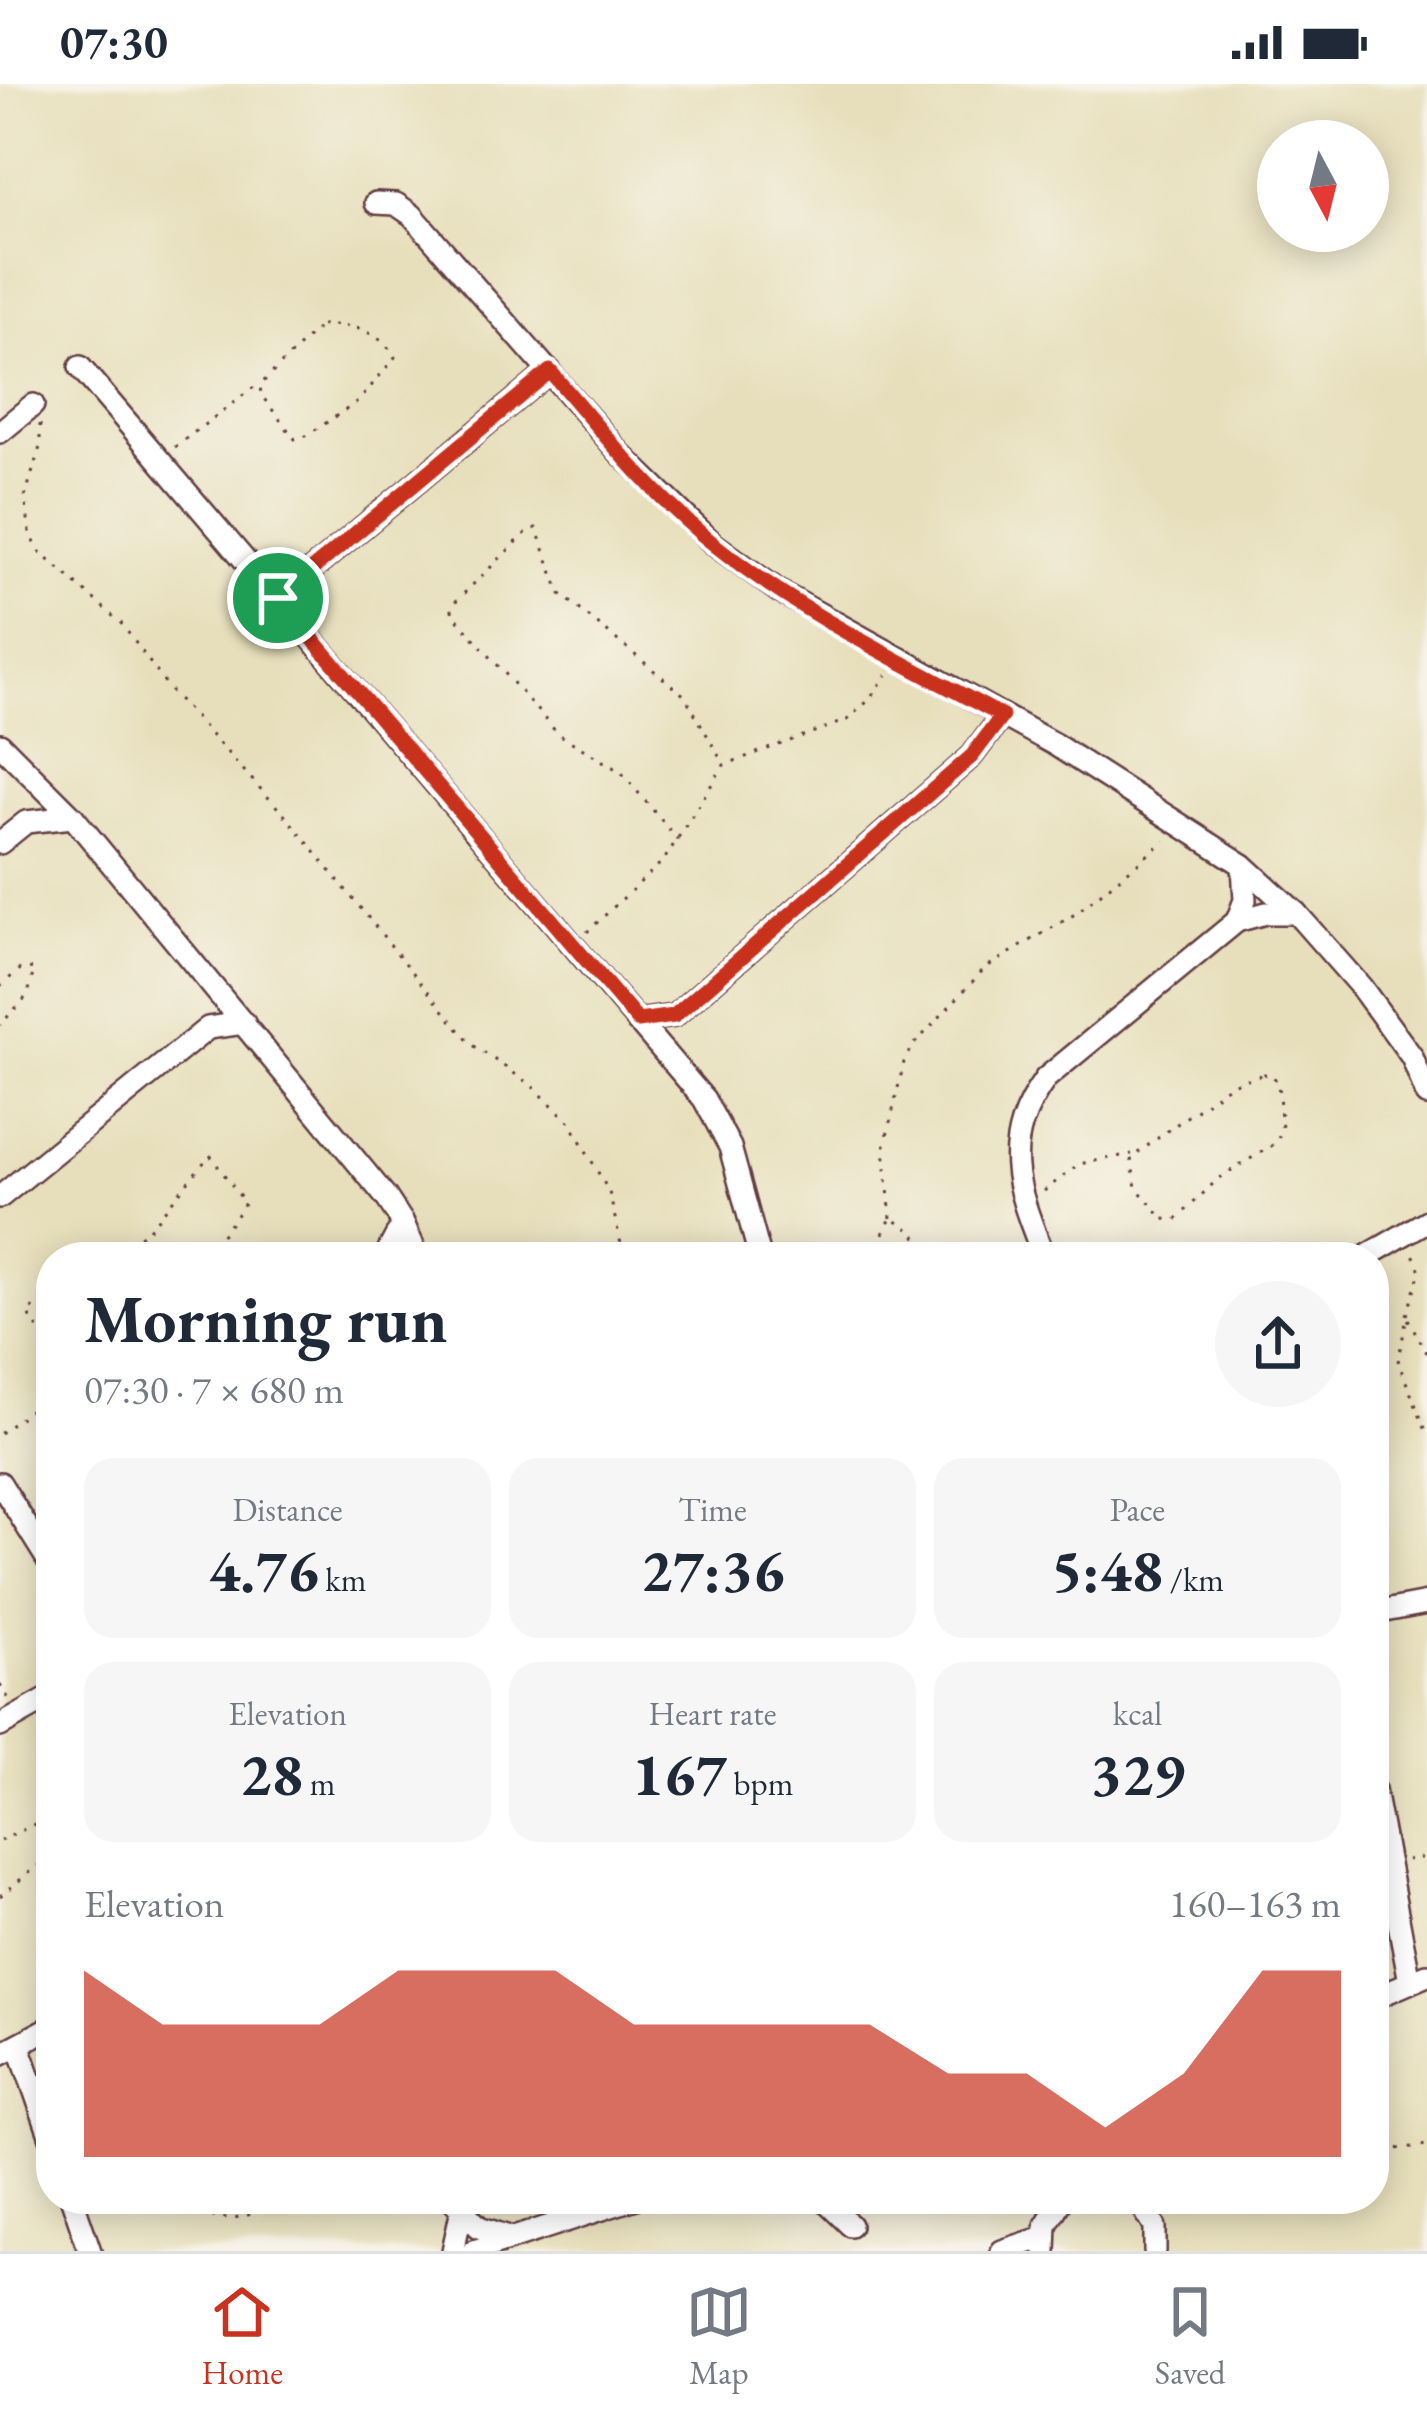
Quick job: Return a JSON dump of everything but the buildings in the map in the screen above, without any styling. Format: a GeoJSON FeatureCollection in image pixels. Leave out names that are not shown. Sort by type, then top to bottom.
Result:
{"type":"FeatureCollection","features":[{"type":"Feature","properties":{"kind":"street"},"geometry":{"type":"LineString","coordinates":[[376,202],[396,204],[412,215],[649,485],[713,544],[780,592],[1002,716],[1243,865],[1296,913],[1383,1016],[1419,1071],[1427,1095]]}},
{"type":"Feature","properties":{"kind":"street"},"geometry":{"type":"LineString","coordinates":[[80,367],[704,1099],[724,1131],[756,1242]]}},
{"type":"Feature","properties":{"kind":"street"},"geometry":{"type":"LineString","coordinates":[[278,598],[550,371]]}},
{"type":"Feature","properties":{"kind":"street"},"geometry":{"type":"LineString","coordinates":[[0,432],[33,405]]}},
{"type":"Feature","properties":{"kind":"street"},"geometry":{"type":"LineString","coordinates":[[638,1021],[674,1016],[972,756],[1002,716]]}},
{"type":"Feature","properties":{"kind":"street"},"geometry":{"type":"LineString","coordinates":[[0,744],[73,818],[217,988],[403,1223],[411,1242]]}},
{"type":"Feature","properties":{"kind":"street"},"geometry":{"type":"LineString","coordinates":[[26,822],[32,802],[30,772]]}},
{"type":"Feature","properties":{"kind":"street"},"geometry":{"type":"LineString","coordinates":[[0,843],[26,822],[73,818]]}},
{"type":"Feature","properties":{"kind":"street"},"geometry":{"type":"LineString","coordinates":[[1237,922],[1245,899],[1243,865]]}},
{"type":"Feature","properties":{"kind":"street"},"geometry":{"type":"LineString","coordinates":[[1038,1242],[1018,1187],[1016,1148],[1026,1111],[1046,1078],[1237,922],[1266,913],[1296,913]]}},
{"type":"Feature","properties":{"kind":"street"},"geometry":{"type":"LineString","coordinates":[[208,1028],[217,988]]}},
{"type":"Feature","properties":{"kind":"street"},"geometry":{"type":"LineString","coordinates":[[665,1053],[674,1016]]}},
{"type":"Feature","properties":{"kind":"street"},"geometry":{"type":"LineString","coordinates":[[0,1197],[208,1028],[244,1023]]}},
{"type":"Feature","properties":{"kind":"street"},"geometry":{"type":"LineString","coordinates":[[1389,1243],[1427,1221]]}},
{"type":"Feature","properties":{"kind":"street"},"geometry":{"type":"LineString","coordinates":[[393,1242],[403,1223]]}},
{"type":"Feature","properties":{"kind":"street"},"geometry":{"type":"LineString","coordinates":[[0,1483],[36,1538]]}},
{"type":"Feature","properties":{"kind":"street"},"geometry":{"type":"LineString","coordinates":[[24,1522],[36,1522]]}},
{"type":"Feature","properties":{"kind":"street"},"geometry":{"type":"LineString","coordinates":[[1389,1610],[1427,1603]]}},
{"type":"Feature","properties":{"kind":"street"},"geometry":{"type":"LineString","coordinates":[[0,1726],[36,1706]]}},
{"type":"Feature","properties":{"kind":"street"},"geometry":{"type":"LineString","coordinates":[[1389,1853],[1419,1978],[1389,1991]]}},
{"type":"Feature","properties":{"kind":"street"},"geometry":{"type":"LineString","coordinates":[[36,2035],[9,2050],[36,2107]]}},
{"type":"Feature","properties":{"kind":"street"},"geometry":{"type":"LineString","coordinates":[[77,2214],[90,2251]]}},
{"type":"Feature","properties":{"kind":"street"},"geometry":{"type":"LineString","coordinates":[[453,2251],[456,2214]]}},
{"type":"Feature","properties":{"kind":"street"},"geometry":{"type":"LineString","coordinates":[[465,2214],[478,2228],[511,2238]]}},
{"type":"Feature","properties":{"kind":"street"},"geometry":{"type":"LineString","coordinates":[[473,2251],[586,2214]]}},
{"type":"Feature","properties":{"kind":"street"},"geometry":{"type":"LineString","coordinates":[[839,2214],[850,2225]]}},
{"type":"Feature","properties":{"kind":"street"},"geometry":{"type":"LineString","coordinates":[[1002,2251],[1044,2244],[1050,2214]]}},
{"type":"Feature","properties":{"kind":"street"},"geometry":{"type":"LineString","coordinates":[[1147,2214],[1155,2227],[1155,2251]]}},
{"type":"Feature","properties":{"kind":"path"},"geometry":{"type":"LineString","coordinates":[[159,459],[261,382],[321,326],[365,329],[395,353],[394,361],[359,401],[299,439],[290,436],[262,395],[261,382]]}},
{"type":"Feature","properties":{"kind":"path"},"geometry":{"type":"LineString","coordinates":[[33,405],[41,433],[25,497],[26,516],[39,550],[121,623],[170,690],[289,820],[470,1043],[531,1085],[570,1121],[599,1167],[621,1242]]}},
{"type":"Feature","properties":{"kind":"path"},"geometry":{"type":"LineString","coordinates":[[678,840],[621,772],[557,733],[451,606],[536,528],[561,594],[685,696],[724,765]]}},
{"type":"Feature","properties":{"kind":"path"},"geometry":{"type":"LineString","coordinates":[[572,945],[653,872],[724,765],[848,720],[899,659]]}},
{"type":"Feature","properties":{"kind":"path"},"geometry":{"type":"LineString","coordinates":[[881,1242],[890,1218],[884,1149],[911,1048],[986,968],[1075,914],[1185,825]]}},
{"type":"Feature","properties":{"kind":"path"},"geometry":{"type":"LineString","coordinates":[[0,986],[27,966],[34,969],[28,995],[0,1025]]}},
{"type":"Feature","properties":{"kind":"path"},"geometry":{"type":"LineString","coordinates":[[1023,1206],[1079,1164],[1148,1148],[1231,1084],[1268,1074],[1276,1078],[1282,1130],[1276,1143],[1220,1178],[1176,1220],[1163,1219],[1136,1187],[1131,1166],[1135,1153]]}},
{"type":"Feature","properties":{"kind":"path"},"geometry":{"type":"LineString","coordinates":[[131,1242],[149,1229],[210,1155],[244,1203],[217,1242]]}},
{"type":"Feature","properties":{"kind":"path"},"geometry":{"type":"LineString","coordinates":[[890,1218],[914,1232],[920,1242]]}},
{"type":"Feature","properties":{"kind":"path"},"geometry":{"type":"LineString","coordinates":[[1403,1235],[1420,1268],[1398,1362],[1427,1432]]}},
{"type":"Feature","properties":{"kind":"path"},"geometry":{"type":"LineString","coordinates":[[1407,1317],[1427,1354]]}},
{"type":"Feature","properties":{"kind":"path"},"geometry":{"type":"LineString","coordinates":[[0,1433],[36,1405]]}},
{"type":"Feature","properties":{"kind":"path"},"geometry":{"type":"LineString","coordinates":[[0,1841],[36,1823]]}},
{"type":"Feature","properties":{"kind":"path"},"geometry":{"type":"LineString","coordinates":[[0,1896],[36,1867]]}},
{"type":"Feature","properties":{"kind":"path"},"geometry":{"type":"LineString","coordinates":[[1389,2150],[1427,2145]]}},
{"type":"Feature","properties":{"kind":"path"},"geometry":{"type":"LineString","coordinates":[[211,2214],[230,2218],[252,2214]]}},
{"type":"Feature","properties":{"kind":"route"},"geometry":{"type":"LineString","coordinates":[[550,371],[649,485],[713,544],[815,613],[1002,716],[972,756],[674,1016],[638,1021],[278,598],[550,371]]}}]}
